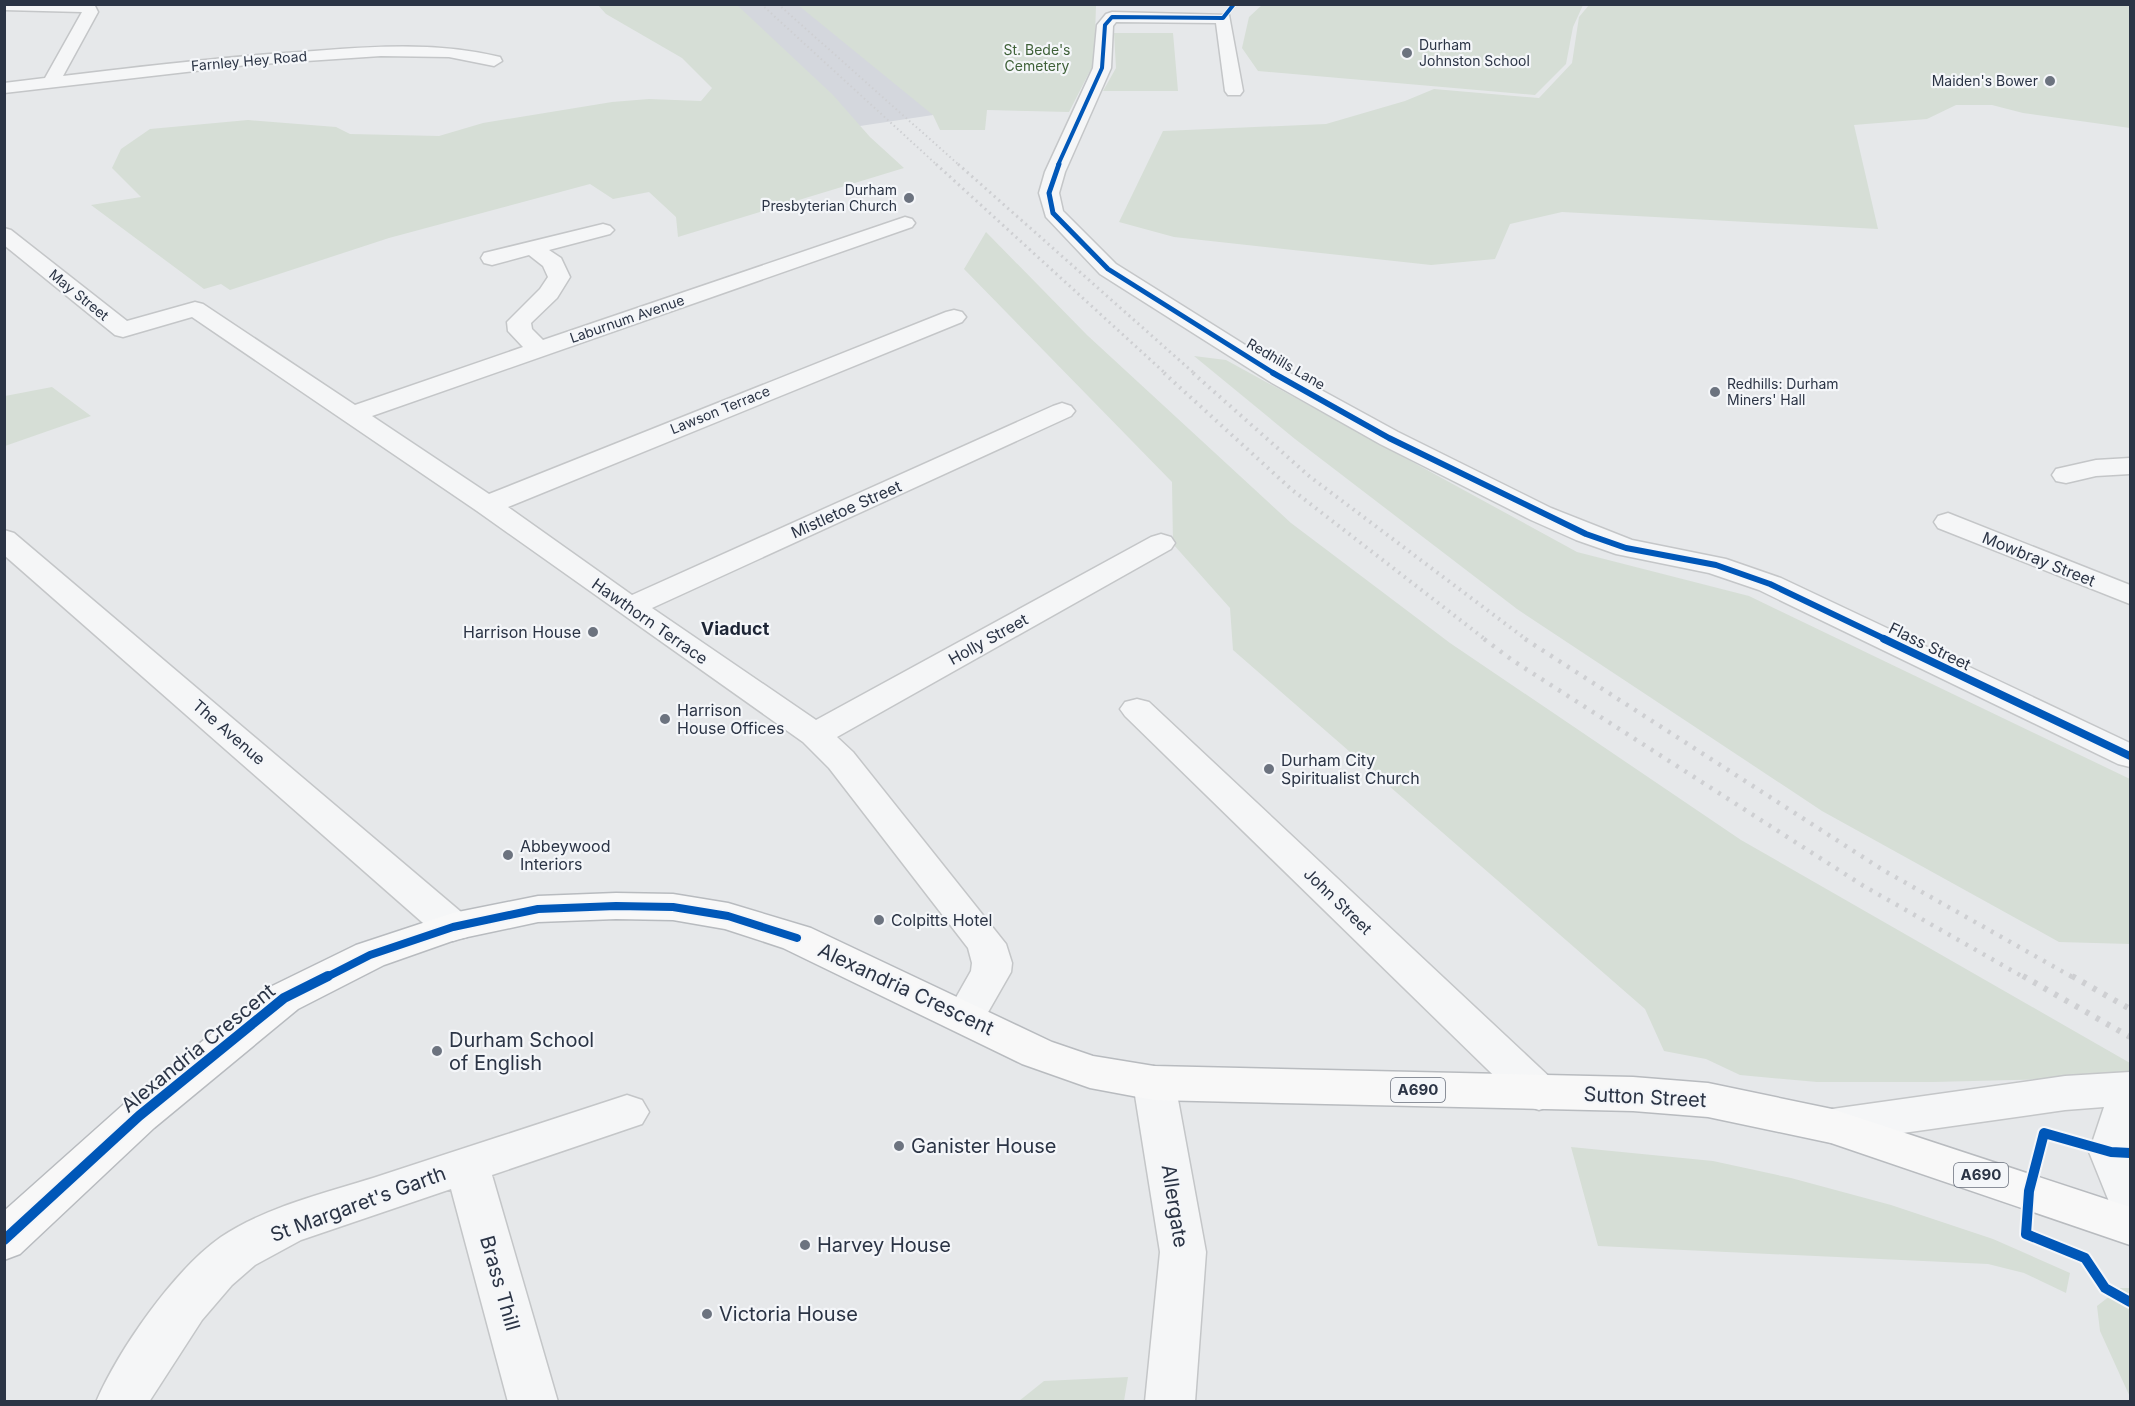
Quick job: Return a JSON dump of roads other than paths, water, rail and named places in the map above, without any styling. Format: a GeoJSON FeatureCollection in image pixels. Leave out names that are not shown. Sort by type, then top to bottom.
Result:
{"type":"FeatureCollection","features":[{"type":"Feature","properties":{"kind":"highway","name":"Alexandria Crescent"},"geometry":{"type":"LineString","coordinates":[[4,1240],[139,1116],[284,998],[370,955],[453,927],[549,908],[673,907],[728,916],[797,938],[1037,1053],[1090,1072],[1154,1083]]}},
{"type":"Feature","properties":{"kind":"highway","name":"Sutton Street"},"geometry":{"type":"LineString","coordinates":[[1154,1083],[1633,1094],[1708,1100],[1832,1126]]}},
{"type":"Feature","properties":{"kind":"highway","name":"A690"},"geometry":{"type":"LineString","coordinates":[[1832,1126],[2130,1226]]}},
{"type":"Feature","properties":{"kind":"street"},"geometry":{"type":"LineString","coordinates":[[1234,4],[1223,18],[1234,91]]}},
{"type":"Feature","properties":{"kind":"street"},"geometry":{"type":"LineString","coordinates":[[4,5],[87,6],[90,12],[51,83]]}},
{"type":"Feature","properties":{"kind":"street","name":"Redhills Lane"},"geometry":{"type":"LineString","coordinates":[[1223,18],[1112,17],[1105,25],[1102,68],[1049,193],[1053,213],[1108,268],[1134,288],[1281,378],[1389,438],[1586,534],[1626,548],[1716,565]]}},
{"type":"Feature","properties":{"kind":"street","name":"Farnley Hey Road"},"geometry":{"type":"LineString","coordinates":[[4,88],[247,60],[381,51],[448,52],[494,61]]}},
{"type":"Feature","properties":{"kind":"street","name":"Laburnum Avenue"},"geometry":{"type":"LineString","coordinates":[[350,415],[905,223]]}},
{"type":"Feature","properties":{"kind":"street"},"geometry":{"type":"LineString","coordinates":[[492,258],[603,230]]}},
{"type":"Feature","properties":{"kind":"street","name":"May Street"},"geometry":{"type":"LineString","coordinates":[[4,234],[123,330],[195,309]]}},
{"type":"Feature","properties":{"kind":"street"},"geometry":{"type":"LineString","coordinates":[[533,248],[553,263],[559,277],[549,293],[519,322],[520,331],[538,349]]}},
{"type":"Feature","properties":{"kind":"street","name":"Hawthorn Terrace"},"geometry":{"type":"LineString","coordinates":[[195,309],[487,505],[815,735],[841,760],[986,944],[992,963],[991,972],[965,1017]]}},
{"type":"Feature","properties":{"kind":"street","name":"Lawson Terrace"},"geometry":{"type":"LineString","coordinates":[[487,505],[954,317]]}},
{"type":"Feature","properties":{"kind":"street","name":"Mistletoe Street"},"geometry":{"type":"LineString","coordinates":[[630,607],[1062,411]]}},
{"type":"Feature","properties":{"kind":"street"},"geometry":{"type":"LineString","coordinates":[[2066,475],[2096,468],[2130,466]]}},
{"type":"Feature","properties":{"kind":"street","name":"Mowbray Street"},"geometry":{"type":"LineString","coordinates":[[1948,522],[2130,595]]}},
{"type":"Feature","properties":{"kind":"street","name":"The Avenue"},"geometry":{"type":"LineString","coordinates":[[4,539],[453,927]]}},
{"type":"Feature","properties":{"kind":"street","name":"Holly Street"},"geometry":{"type":"LineString","coordinates":[[815,735],[1161,543]]}},
{"type":"Feature","properties":{"kind":"street","name":"Flass Street"},"geometry":{"type":"LineString","coordinates":[[1716,565],[1770,584],[2130,756]]}},
{"type":"Feature","properties":{"kind":"street","name":"John Street"},"geometry":{"type":"LineString","coordinates":[[1137,709],[1539,1093]]}},
{"type":"Feature","properties":{"kind":"street","name":"Allergate"},"geometry":{"type":"LineString","coordinates":[[1154,1083],[1183,1252],[1170,1401]]}},
{"type":"Feature","properties":{"kind":"street","name":"Sutton Street"},"geometry":{"type":"LineString","coordinates":[[1832,1126],[2066,1093],[2130,1089]]}},
{"type":"Feature","properties":{"kind":"street"},"geometry":{"type":"LineString","coordinates":[[2130,1107],[2125,1109],[2112,1152],[2130,1201]]}},
{"type":"Feature","properties":{"kind":"street","name":"St Margaret's Garth"},"geometry":{"type":"LineString","coordinates":[[121,1401],[181,1308],[206,1279],[235,1253],[285,1226],[627,1112]]}},
{"type":"Feature","properties":{"kind":"street","name":"Brass Thill"},"geometry":{"type":"LineString","coordinates":[[467,1165],[533,1401]]}},
{"type":"Feature","properties":{"kind":"railway"},"geometry":{"type":"LineString","coordinates":[[761,4],[937,165]]}},
{"type":"Feature","properties":{"kind":"railway"},"geometry":{"type":"LineString","coordinates":[[778,4],[959,165]]}},
{"type":"Feature","properties":{"kind":"railway"},"geometry":{"type":"LineString","coordinates":[[936,164],[1166,374]]}},
{"type":"Feature","properties":{"kind":"railway"},"geometry":{"type":"LineString","coordinates":[[958,164],[1195,374]]}},
{"type":"Feature","properties":{"kind":"railway"},"geometry":{"type":"LineString","coordinates":[[1164,373],[1291,489],[1486,640]]}},
{"type":"Feature","properties":{"kind":"railway"},"geometry":{"type":"LineString","coordinates":[[1193,373],[1309,476],[1527,640]]}},
{"type":"Feature","properties":{"kind":"railway"},"geometry":{"type":"LineString","coordinates":[[1484,639],[1512,660],[1862,885],[2025,978]]}},
{"type":"Feature","properties":{"kind":"railway"},"geometry":{"type":"LineString","coordinates":[[1525,639],[1883,870],[2074,978]]}},
{"type":"Feature","properties":{"kind":"railway"},"geometry":{"type":"LineString","coordinates":[[2023,976],[2130,1037]]}},
{"type":"Feature","properties":{"kind":"railway"},"geometry":{"type":"LineString","coordinates":[[2072,976],[2130,1009]]}},
{"type":"Feature","properties":{"kind":"place","name":"Durham Johnston School"},"geometry":{"type":"Point","coordinates":[1407,53]}},
{"type":"Feature","properties":{"kind":"place","name":"Maiden's Bower"},"geometry":{"type":"Point","coordinates":[2050,81]}},
{"type":"Feature","properties":{"kind":"place","name":"Durham Presbyterian Church"},"geometry":{"type":"Point","coordinates":[909,198]}},
{"type":"Feature","properties":{"kind":"place","name":"Redhills: Durham Miners' Hall"},"geometry":{"type":"Point","coordinates":[1715,392]}},
{"type":"Feature","properties":{"kind":"place","name":"Harrison House"},"geometry":{"type":"Point","coordinates":[593,632]}},
{"type":"Feature","properties":{"kind":"place","name":"Harrison House Offices"},"geometry":{"type":"Point","coordinates":[665,719]}},
{"type":"Feature","properties":{"kind":"place","name":"Durham City Spiritualist Church"},"geometry":{"type":"Point","coordinates":[1269,769]}},
{"type":"Feature","properties":{"kind":"place","name":"Abbeywood Interiors"},"geometry":{"type":"Point","coordinates":[508,855]}},
{"type":"Feature","properties":{"kind":"place","name":"Colpitts Hotel"},"geometry":{"type":"Point","coordinates":[879,920]}},
{"type":"Feature","properties":{"kind":"place","name":"Durham School of English"},"geometry":{"type":"Point","coordinates":[437,1051]}},
{"type":"Feature","properties":{"kind":"place","name":"Ganister House"},"geometry":{"type":"Point","coordinates":[899,1146]}},
{"type":"Feature","properties":{"kind":"place","name":"Harvey House"},"geometry":{"type":"Point","coordinates":[805,1245]}},
{"type":"Feature","properties":{"kind":"place","name":"Victoria House"},"geometry":{"type":"Point","coordinates":[707,1314]}},
{"type":"Feature","properties":{"kind":"district","name":"Viaduct"},"geometry":{"type":"Point","coordinates":[735,629]}},
{"type":"Feature","properties":{"kind":"park label","name":"St. Bede's Cemetery"},"geometry":{"type":"Point","coordinates":[1037,58]}}]}
